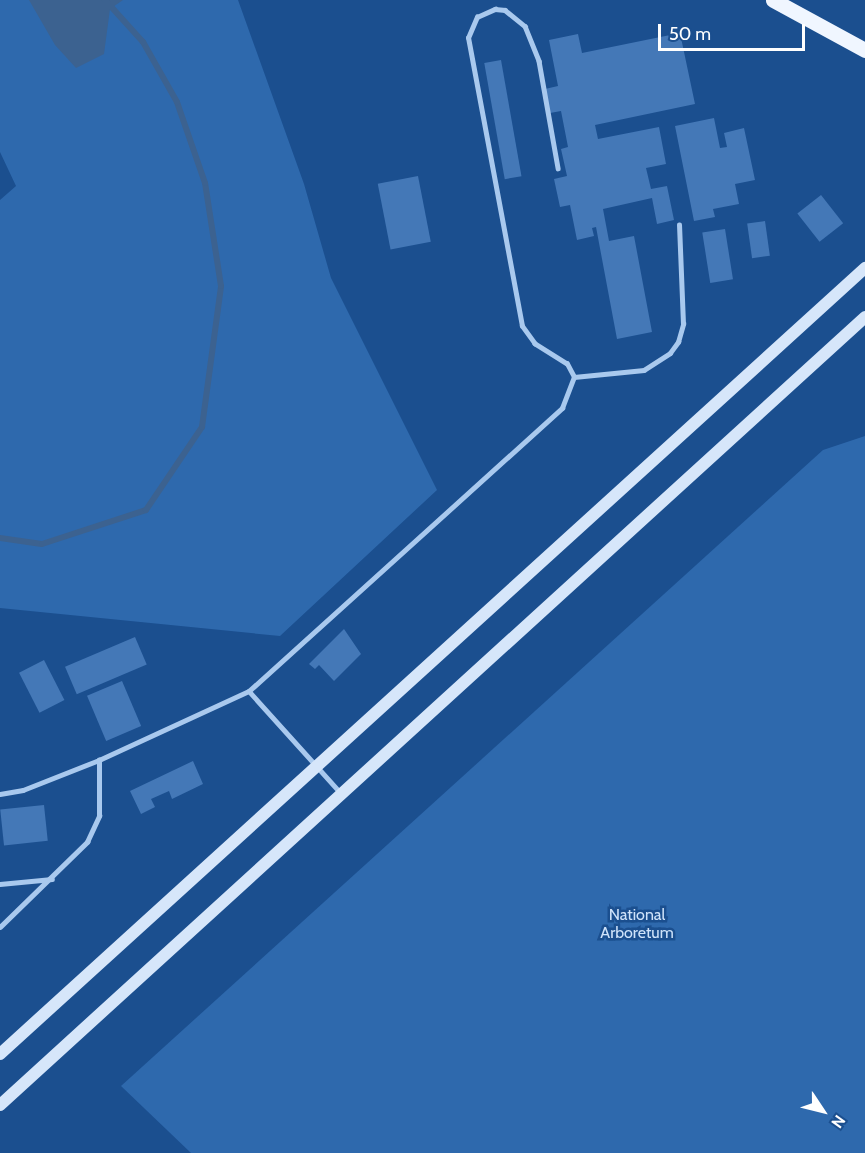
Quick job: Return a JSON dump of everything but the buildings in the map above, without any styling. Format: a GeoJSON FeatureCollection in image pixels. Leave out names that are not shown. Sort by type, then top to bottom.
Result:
{"type":"FeatureCollection","features":[{"type":"Feature","properties":{"kind":"main road"},"geometry":{"type":"LineString","coordinates":[[773,0],[865,50]]}},
{"type":"Feature","properties":{"kind":"main road"},"geometry":{"type":"LineString","coordinates":[[0,1054],[315,764],[865,268]]}},
{"type":"Feature","properties":{"kind":"main road"},"geometry":{"type":"LineString","coordinates":[[0,1106],[865,317]]}},
{"type":"Feature","properties":{"kind":"lane"},"geometry":{"type":"LineString","coordinates":[[0,794],[23,790],[99,760],[249,691],[562,408],[574,377],[567,364],[535,344],[522,326],[468,38],[477,17],[495,9],[505,10],[525,26],[539,61],[558,168]]}},
{"type":"Feature","properties":{"kind":"lane"},"geometry":{"type":"LineString","coordinates":[[574,377],[644,370],[670,353],[678,342],[683,324],[680,225]]}},
{"type":"Feature","properties":{"kind":"lane"},"geometry":{"type":"LineString","coordinates":[[249,691],[341,794]]}},
{"type":"Feature","properties":{"kind":"lane"},"geometry":{"type":"LineString","coordinates":[[0,927],[52,879],[87,842],[99,816],[99,760]]}},
{"type":"Feature","properties":{"kind":"lane"},"geometry":{"type":"LineString","coordinates":[[0,884],[52,879]]}},
{"type":"Feature","properties":{"kind":"green space"},"geometry":{"type":"Polygon","coordinates":[[[0,0],[238,0],[304,184],[331,278],[437,490],[280,636],[0,608],[0,200],[16,186],[0,152],[0,0]]]}},
{"type":"Feature","properties":{"kind":"green space","name":"National Arboretum"},"geometry":{"type":"Polygon","coordinates":[[[865,436],[865,1153],[191,1153],[121,1086],[823,450],[865,436]]]}},
{"type":"Feature","properties":{"kind":"shaded area"},"geometry":{"type":"Polygon","coordinates":[[[29,0],[123,0],[110,9],[104,54],[76,68],[55,45],[29,0]]]}},
{"type":"Feature","properties":{"kind":"waterway"},"geometry":{"type":"LineString","coordinates":[[0,538],[42,544],[146,510],[202,427],[221,286],[205,183],[177,102],[143,42],[105,0]]}}]}
